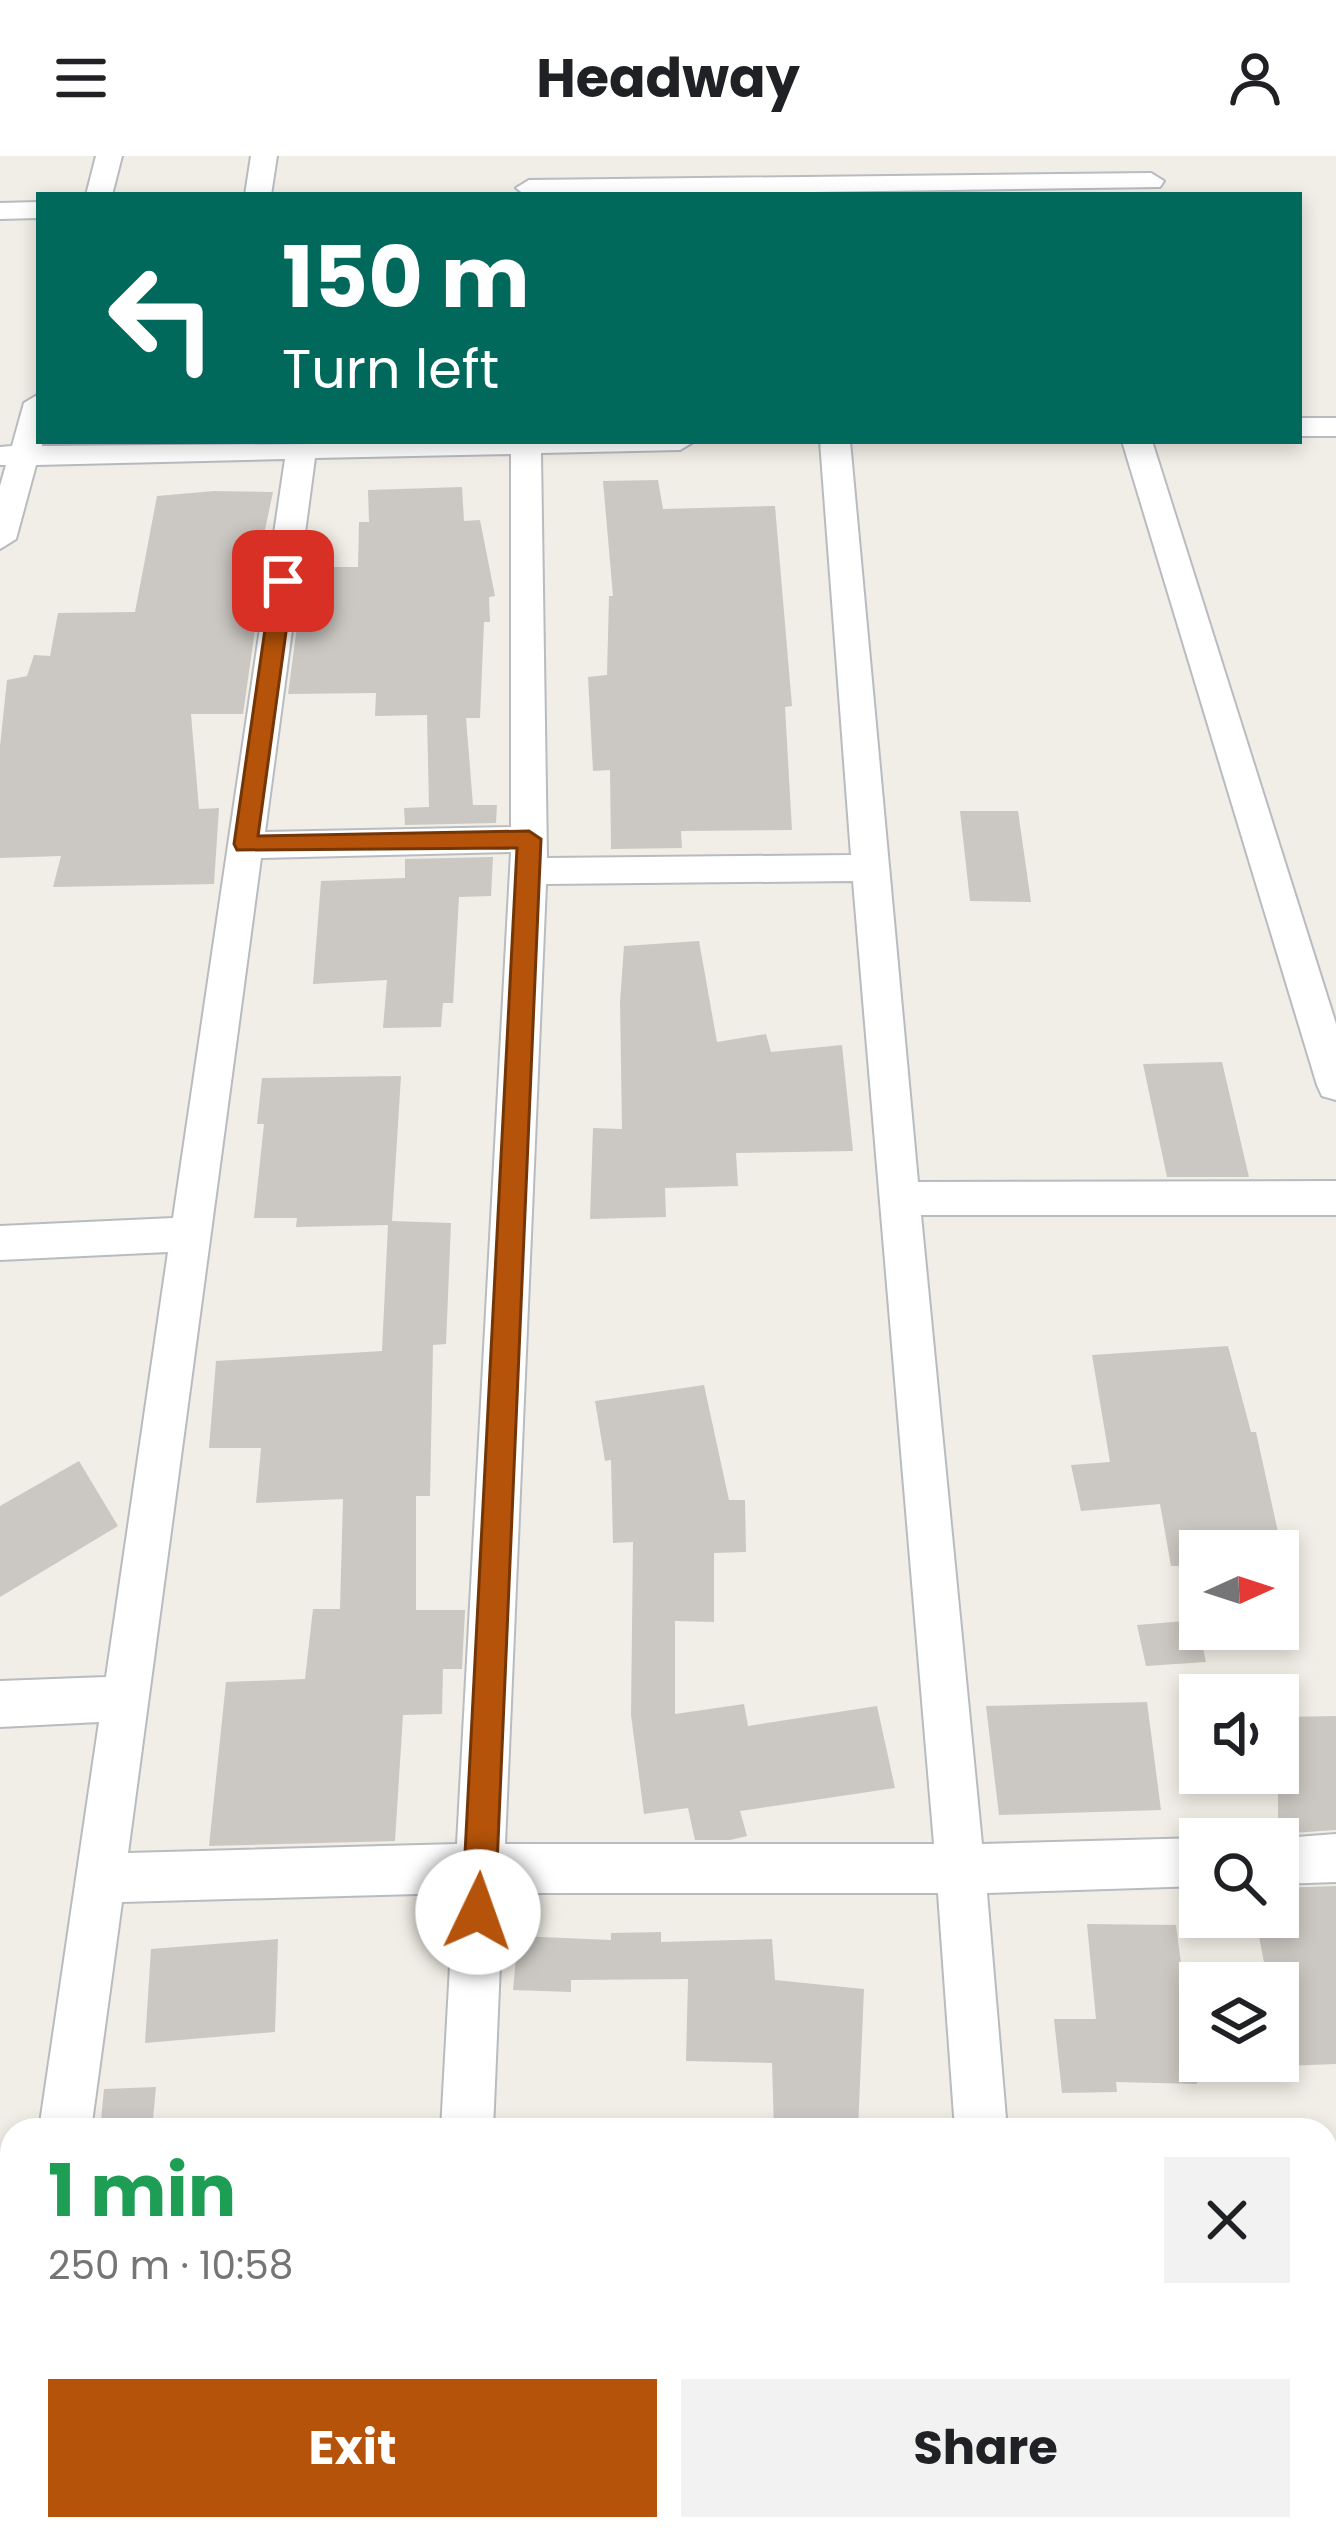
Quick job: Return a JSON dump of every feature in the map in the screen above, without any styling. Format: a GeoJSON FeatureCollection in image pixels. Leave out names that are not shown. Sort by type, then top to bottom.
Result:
{"type":"FeatureCollection","features":[{"type":"Feature","properties":{"kind":"street"},"geometry":{"type":"LineString","coordinates":[[100,192],[110,156]]}},
{"type":"Feature","properties":{"kind":"street"},"geometry":{"type":"LineString","coordinates":[[258,192],[264,156]]}},
{"type":"Feature","properties":{"kind":"street"},"geometry":{"type":"LineString","coordinates":[[531,156],[530,191],[843,178],[1150,177]]}},
{"type":"Feature","properties":{"kind":"street"},"geometry":{"type":"LineString","coordinates":[[0,211],[36,210]]}},
{"type":"Feature","properties":{"kind":"street"},"geometry":{"type":"LineString","coordinates":[[0,539],[12,455],[36,410]]}},
{"type":"Feature","properties":{"kind":"street"},"geometry":{"type":"LineString","coordinates":[[1302,428],[1336,427]]}},
{"type":"Feature","properties":{"kind":"street"},"geometry":{"type":"LineString","coordinates":[[12,455],[216,446],[301,450],[494,444]]}},
{"type":"Feature","properties":{"kind":"street"},"geometry":{"type":"LineString","coordinates":[[468,2118],[529,855],[526,444]]}},
{"type":"Feature","properties":{"kind":"street"},"geometry":{"type":"LineString","coordinates":[[835,444],[866,868],[901,1199],[980,2118]]}},
{"type":"Feature","properties":{"kind":"street"},"geometry":{"type":"LineString","coordinates":[[1138,444],[1336,1085]]}},
{"type":"Feature","properties":{"kind":"street"},"geometry":{"type":"LineString","coordinates":[[67,2118],[301,450]]}},
{"type":"Feature","properties":{"kind":"street"},"geometry":{"type":"LineString","coordinates":[[245,844],[866,868]]}},
{"type":"Feature","properties":{"kind":"street"},"geometry":{"type":"LineString","coordinates":[[901,1199],[1336,1198]]}},
{"type":"Feature","properties":{"kind":"street"},"geometry":{"type":"LineString","coordinates":[[0,1243],[189,1234]]}},
{"type":"Feature","properties":{"kind":"street"},"geometry":{"type":"LineString","coordinates":[[0,1704],[126,1698]]}},
{"type":"Feature","properties":{"kind":"street"},"geometry":{"type":"LineString","coordinates":[[1299,1859],[1336,1858]]}},
{"type":"Feature","properties":{"kind":"street"},"geometry":{"type":"LineString","coordinates":[[103,1878],[481,1868],[962,1869],[1179,1863]]}},
{"type":"Feature","properties":{"kind":"building"},"geometry":{"type":"Polygon","coordinates":[[[658,480],[663,509],[775,506],[792,706],[785,707],[792,830],[681,831],[682,848],[611,849],[610,770],[593,771],[588,677],[607,675],[609,596],[613,596],[603,481],[658,480]]]}},
{"type":"Feature","properties":{"kind":"building"},"geometry":{"type":"Polygon","coordinates":[[[462,487],[464,521],[480,520],[495,596],[489,597],[490,622],[484,622],[480,718],[466,718],[473,805],[497,805],[496,823],[405,825],[404,808],[429,807],[427,715],[375,716],[376,693],[288,694],[305,567],[358,567],[359,522],[369,522],[368,490],[462,487]]]}},
{"type":"Feature","properties":{"kind":"building"},"geometry":{"type":"Polygon","coordinates":[[[273,492],[257,567],[264,567],[243,714],[191,714],[199,809],[219,808],[214,884],[53,887],[61,856],[0,858],[0,746],[7,680],[27,676],[34,655],[50,656],[58,613],[135,612],[157,496],[273,492]]]}},
{"type":"Feature","properties":{"kind":"building"},"geometry":{"type":"Polygon","coordinates":[[[960,811],[1018,811],[1031,902],[970,901],[960,811]]]}},
{"type":"Feature","properties":{"kind":"building"},"geometry":{"type":"Polygon","coordinates":[[[493,857],[491,896],[459,897],[453,1003],[443,1003],[441,1027],[383,1028],[387,980],[313,984],[321,881],[405,878],[405,859],[493,857]]]}},
{"type":"Feature","properties":{"kind":"building"},"geometry":{"type":"Polygon","coordinates":[[[699,941],[717,1042],[766,1034],[771,1052],[842,1045],[853,1151],[736,1153],[738,1186],[665,1188],[666,1217],[590,1219],[593,1128],[622,1129],[624,946],[699,941]]]}},
{"type":"Feature","properties":{"kind":"building"},"geometry":{"type":"Polygon","coordinates":[[[1222,1062],[1249,1177],[1167,1177],[1143,1064],[1222,1062]]]}},
{"type":"Feature","properties":{"kind":"building"},"geometry":{"type":"Polygon","coordinates":[[[401,1076],[392,1221],[451,1223],[446,1344],[433,1345],[430,1496],[416,1496],[416,1610],[465,1610],[462,1669],[443,1669],[442,1714],[403,1715],[395,1841],[209,1846],[226,1682],[305,1679],[313,1609],[340,1609],[343,1499],[256,1503],[261,1448],[209,1448],[216,1361],[382,1351],[388,1225],[296,1227],[297,1218],[254,1218],[264,1124],[257,1124],[262,1078],[401,1076]]]}},
{"type":"Feature","properties":{"kind":"building"},"geometry":{"type":"Polygon","coordinates":[[[1228,1346],[1251,1432],[1256,1432],[1278,1530],[1179,1530],[1179,1566],[1171,1566],[1160,1504],[1081,1511],[1071,1465],[1110,1462],[1092,1355],[1228,1346]]]}},
{"type":"Feature","properties":{"kind":"building"},"geometry":{"type":"Polygon","coordinates":[[[704,1385],[729,1500],[745,1500],[746,1552],[714,1553],[714,1622],[675,1621],[675,1714],[744,1704],[748,1726],[877,1706],[895,1788],[740,1811],[747,1836],[730,1840],[695,1840],[688,1808],[644,1814],[631,1715],[633,1542],[613,1543],[611,1460],[605,1461],[595,1401],[704,1385]]]}},
{"type":"Feature","properties":{"kind":"building"},"geometry":{"type":"Polygon","coordinates":[[[79,1461],[118,1526],[0,1597],[0,1506],[79,1461]]]}},
{"type":"Feature","properties":{"kind":"building"},"geometry":{"type":"Polygon","coordinates":[[[1179,1622],[1179,1650],[1203,1650],[1206,1662],[1146,1666],[1137,1625],[1179,1622]]]}},
{"type":"Feature","properties":{"kind":"building"},"geometry":{"type":"Polygon","coordinates":[[[1147,1702],[1161,1810],[999,1815],[986,1706],[1147,1702]]]}},
{"type":"Feature","properties":{"kind":"building"},"geometry":{"type":"Polygon","coordinates":[[[1336,1716],[1336,1830],[1299,1833],[1299,1818],[1278,1818],[1278,1794],[1299,1794],[1299,1717],[1336,1716]]]}},
{"type":"Feature","properties":{"kind":"building"},"geometry":{"type":"Polygon","coordinates":[[[1336,1886],[1336,2064],[1299,2065],[1299,1962],[1264,1962],[1259,1938],[1299,1938],[1299,1887],[1336,1886]]]}},
{"type":"Feature","properties":{"kind":"building"},"geometry":{"type":"Polygon","coordinates":[[[1087,1924],[1176,1925],[1181,1962],[1179,2082],[1197,2084],[1116,2082],[1117,2092],[1062,2093],[1054,2019],[1096,2019],[1087,1924]]]}},
{"type":"Feature","properties":{"kind":"building"},"geometry":{"type":"Polygon","coordinates":[[[661,1932],[661,1942],[772,1939],[775,1980],[864,1989],[859,2118],[774,2118],[772,2063],[686,2061],[688,1979],[571,1980],[571,1992],[513,1990],[518,1936],[611,1940],[611,1933],[661,1932]]]}},
{"type":"Feature","properties":{"kind":"building"},"geometry":{"type":"Polygon","coordinates":[[[278,1939],[275,2032],[145,2043],[151,1949],[278,1939]]]}},
{"type":"Feature","properties":{"kind":"building"},"geometry":{"type":"Polygon","coordinates":[[[156,2087],[153,2118],[101,2118],[104,2089],[156,2087]]]}},
{"type":"Feature","properties":{"kind":"route"},"geometry":{"type":"LineString","coordinates":[[283,581],[245,844],[529,839],[478,1912]]}}]}
